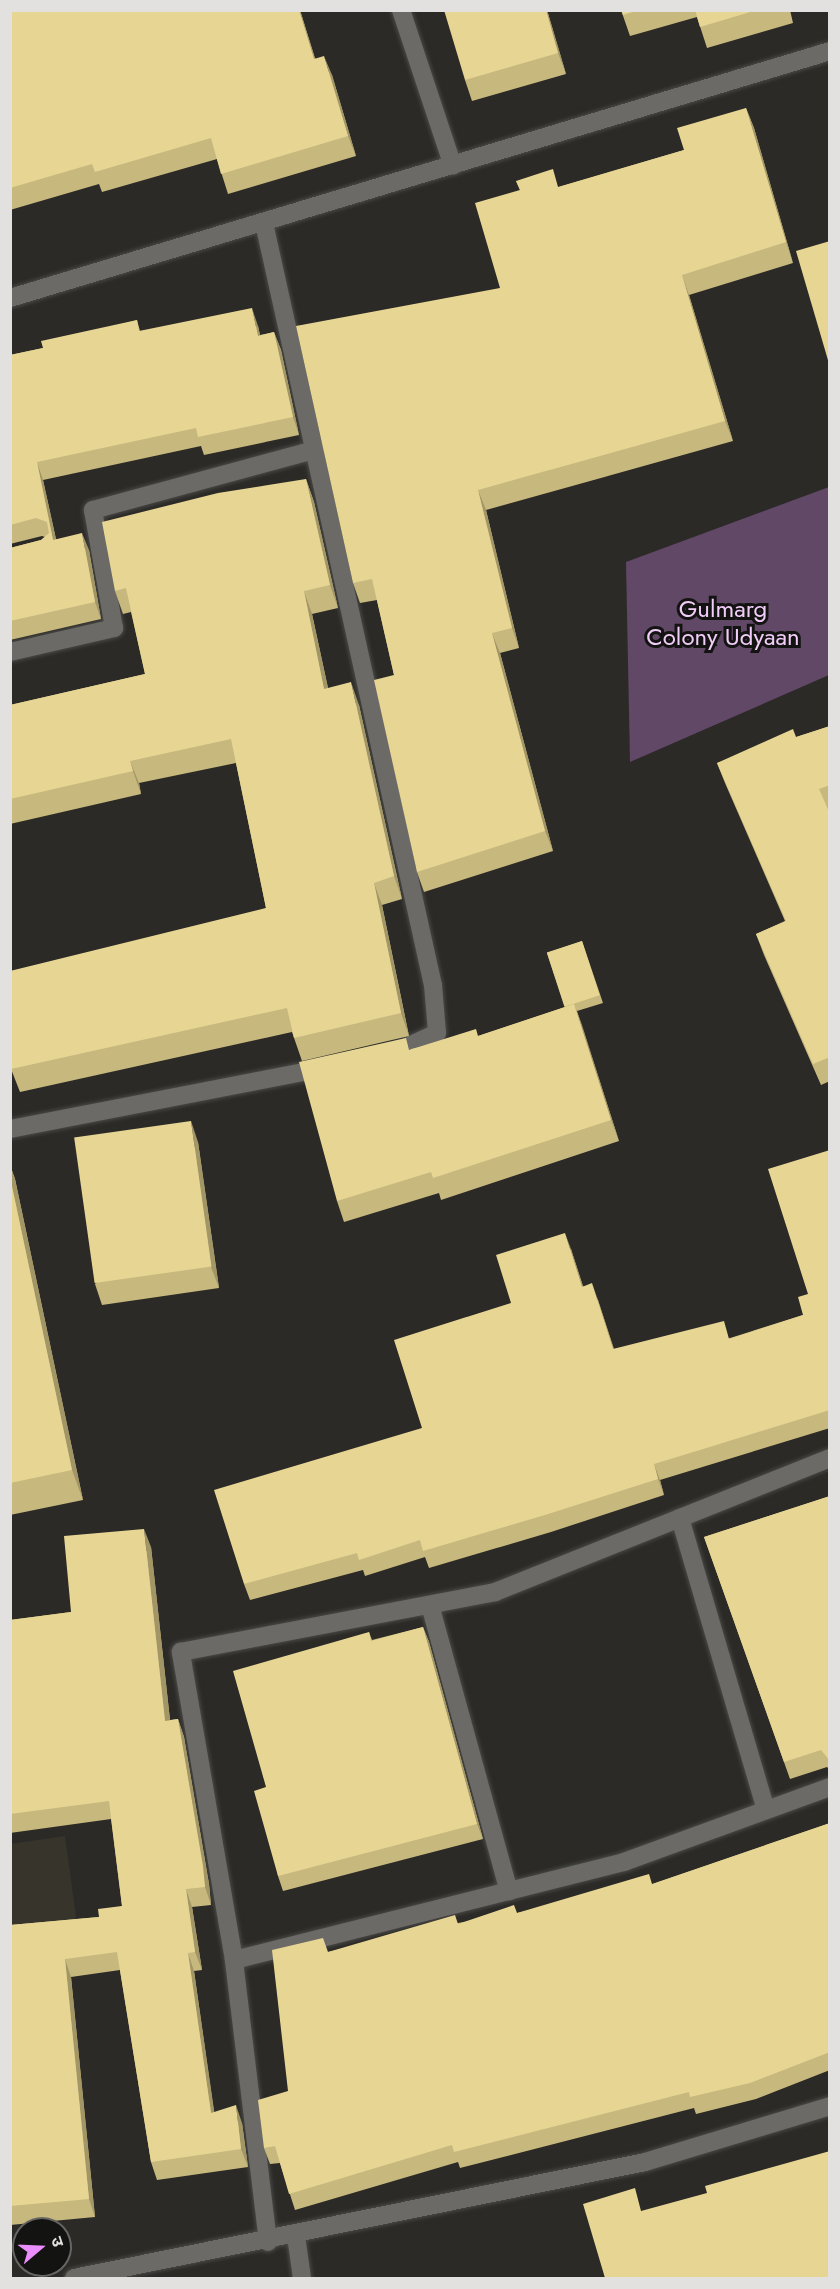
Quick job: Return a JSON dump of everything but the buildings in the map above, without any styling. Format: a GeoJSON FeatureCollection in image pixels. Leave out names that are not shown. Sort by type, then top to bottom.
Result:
{"type":"FeatureCollection","features":[{"type":"Feature","properties":{"kind":"street"},"geometry":{"type":"LineString","coordinates":[[401,10],[453,166]]}},
{"type":"Feature","properties":{"kind":"street"},"geometry":{"type":"LineString","coordinates":[[10,298],[830,51]]}},
{"type":"Feature","properties":{"kind":"street"},"geometry":{"type":"LineString","coordinates":[[264,223],[317,449],[433,985],[436,1033],[402,1053],[368,1059]]}},
{"type":"Feature","properties":{"kind":"street"},"geometry":{"type":"LineString","coordinates":[[10,652],[114,628],[93,510],[317,449]]}},
{"type":"Feature","properties":{"kind":"street"},"geometry":{"type":"LineString","coordinates":[[10,1129],[345,1064]]}},
{"type":"Feature","properties":{"kind":"street"},"geometry":{"type":"LineString","coordinates":[[268,2242],[234,1960],[181,1652],[495,1593],[830,1458]]}},
{"type":"Feature","properties":{"kind":"street"},"geometry":{"type":"LineString","coordinates":[[680,1518],[766,1810]]}},
{"type":"Feature","properties":{"kind":"street"},"geometry":{"type":"LineString","coordinates":[[430,1605],[509,1891]]}},
{"type":"Feature","properties":{"kind":"street"},"geometry":{"type":"LineString","coordinates":[[234,1960],[624,1862],[830,1787]]}},
{"type":"Feature","properties":{"kind":"street"},"geometry":{"type":"LineString","coordinates":[[74,2278],[268,2242],[645,2162],[830,2106]]}},
{"type":"Feature","properties":{"kind":"street"},"geometry":{"type":"LineString","coordinates":[[296,2236],[302,2278]]}},
{"type":"Feature","properties":{"kind":"shaded area"},"geometry":{"type":"Polygon","coordinates":[[[65,1836],[78,1931],[11,1940],[10,1844],[65,1836]]]}},
{"type":"Feature","properties":{"kind":"green space","name":"Gulmarg Colony Udyaan"},"geometry":{"type":"Polygon","coordinates":[[[829,487],[829,675],[630,762],[626,562],[829,487]]]}}]}
